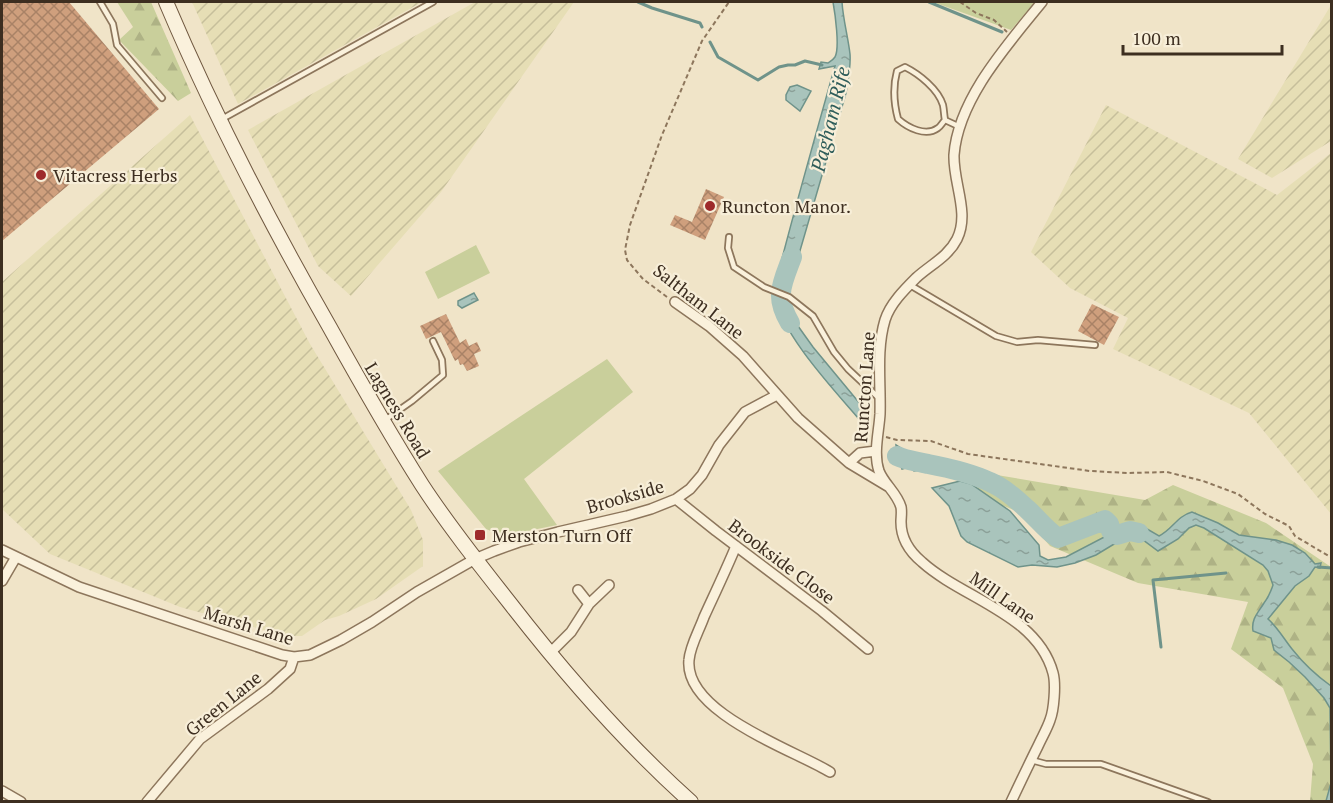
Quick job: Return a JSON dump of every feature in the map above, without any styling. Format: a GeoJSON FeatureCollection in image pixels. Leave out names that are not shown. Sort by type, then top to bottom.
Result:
{"type":"FeatureCollection","features":[{"type":"Feature","properties":{"kind":"main road","name":"Lagness Road"},"geometry":{"type":"LineString","coordinates":[[166,2],[220,121],[299,274],[383,421],[424,487],[475,559],[549,654],[628,742],[691,801]]}},
{"type":"Feature","properties":{"kind":"street","name":"Runcton Lane"},"geometry":{"type":"LineString","coordinates":[[879,471],[876,451],[880,343],[885,319],[892,305],[916,278],[945,256],[956,240],[962,222],[954,156],[961,121],[975,91],[1014,36],[1042,2]]}},
{"type":"Feature","properties":{"kind":"street","name":"Saltham Lane"},"geometry":{"type":"LineString","coordinates":[[675,302],[709,326],[742,356],[798,418],[849,463],[891,488]]}},
{"type":"Feature","properties":{"kind":"street","name":"Brookside"},"geometry":{"type":"LineString","coordinates":[[475,559],[519,542],[627,516],[676,499],[690,489],[702,475],[719,445],[745,412],[777,395]]}},
{"type":"Feature","properties":{"kind":"street"},"geometry":{"type":"LineString","coordinates":[[849,463],[860,453],[876,451]]}},
{"type":"Feature","properties":{"kind":"street","name":"Mill Lane"},"geometry":{"type":"LineString","coordinates":[[879,471],[901,507],[901,524],[906,544],[914,555],[934,572],[1003,613],[1021,627],[1038,644],[1054,675],[1051,719],[1011,801]]}},
{"type":"Feature","properties":{"kind":"street","name":"Brookside Close"},"geometry":{"type":"LineString","coordinates":[[676,499],[868,649]]}},
{"type":"Feature","properties":{"kind":"street"},"geometry":{"type":"LineString","coordinates":[[736,546],[694,642],[689,661],[691,676],[698,690],[714,707],[732,720],[830,772]]}},
{"type":"Feature","properties":{"kind":"street","name":"Marsh Lane"},"geometry":{"type":"LineString","coordinates":[[2,550],[79,586],[282,655],[294,657],[310,656],[341,640],[475,559]]}},
{"type":"Feature","properties":{"kind":"street"},"geometry":{"type":"LineString","coordinates":[[2,581],[16,557]]}},
{"type":"Feature","properties":{"kind":"street"},"geometry":{"type":"LineString","coordinates":[[549,654],[571,632],[589,604],[609,585]]}},
{"type":"Feature","properties":{"kind":"street"},"geometry":{"type":"LineString","coordinates":[[578,590],[589,604]]}},
{"type":"Feature","properties":{"kind":"street","name":"Green Lane"},"geometry":{"type":"LineString","coordinates":[[147,801],[200,740],[268,689],[290,669],[294,657]]}},
{"type":"Feature","properties":{"kind":"street"},"geometry":{"type":"LineString","coordinates":[[815,763],[821,753]]}},
{"type":"Feature","properties":{"kind":"street"},"geometry":{"type":"LineString","coordinates":[[2,790],[21,801]]}},
{"type":"Feature","properties":{"kind":"lane"},"geometry":{"type":"LineString","coordinates":[[100,2],[113,24],[117,45],[162,98]]}},
{"type":"Feature","properties":{"kind":"lane"},"geometry":{"type":"LineString","coordinates":[[220,121],[433,2]]}},
{"type":"Feature","properties":{"kind":"lane"},"geometry":{"type":"LineString","coordinates":[[945,120],[938,129],[928,132],[913,130],[898,119],[895,104],[897,71],[905,67],[915,71],[939,97],[945,120],[960,127]]}},
{"type":"Feature","properties":{"kind":"lane"},"geometry":{"type":"LineString","coordinates":[[729,237],[728,248],[734,267],[764,287],[789,297],[813,316],[834,352],[879,399]]}},
{"type":"Feature","properties":{"kind":"lane"},"geometry":{"type":"LineString","coordinates":[[910,285],[996,336],[1017,342],[1038,340],[1095,345]]}},
{"type":"Feature","properties":{"kind":"lane"},"geometry":{"type":"LineString","coordinates":[[383,421],[443,375],[442,360],[433,341]]}},
{"type":"Feature","properties":{"kind":"lane"},"geometry":{"type":"LineString","coordinates":[[1031,760],[1046,764],[1101,764],[1208,801]]}},
{"type":"Feature","properties":{"kind":"path","name":"Saltham Lane"},"geometry":{"type":"LineString","coordinates":[[675,302],[643,279],[627,260],[625,250],[630,225],[662,135],[702,41],[729,2]]}},
{"type":"Feature","properties":{"kind":"path"},"geometry":{"type":"LineString","coordinates":[[960,2],[976,13],[994,20],[1014,36]]}},
{"type":"Feature","properties":{"kind":"path"},"geometry":{"type":"LineString","coordinates":[[878,434],[897,440],[931,441],[968,454],[1089,471],[1167,472],[1203,481],[1238,494],[1265,514],[1289,526],[1295,537],[1332,558]]}},
{"type":"Feature","properties":{"kind":"shaded area"},"geometry":{"type":"Polygon","coordinates":[[[192,2],[422,2],[238,104],[192,2]]]}},
{"type":"Feature","properties":{"kind":"shaded area"},"geometry":{"type":"Polygon","coordinates":[[[475,2],[574,2],[441,192],[351,296],[318,266],[248,130],[475,2]]]}},
{"type":"Feature","properties":{"kind":"shaded area"},"geometry":{"type":"Polygon","coordinates":[[[1331,5],[1331,141],[1272,178],[1238,159],[1331,5]]]}},
{"type":"Feature","properties":{"kind":"shaded area"},"geometry":{"type":"Polygon","coordinates":[[[1106,105],[1277,195],[1331,153],[1331,514],[1249,413],[1113,349],[1128,318],[1070,288],[1031,252],[1106,105]]]}},
{"type":"Feature","properties":{"kind":"shaded area"},"geometry":{"type":"Polygon","coordinates":[[[190,115],[310,344],[411,510],[423,540],[423,566],[376,599],[325,620],[302,636],[286,636],[180,607],[50,554],[2,509],[2,282],[190,115]]]}},
{"type":"Feature","properties":{"kind":"green space"},"geometry":{"type":"Polygon","coordinates":[[[117,2],[151,2],[191,93],[178,101],[119,40],[133,27],[117,2]]]}},
{"type":"Feature","properties":{"kind":"green space"},"geometry":{"type":"Polygon","coordinates":[[[933,2],[1035,2],[1011,30],[933,2]]]}},
{"type":"Feature","properties":{"kind":"green space"},"geometry":{"type":"Polygon","coordinates":[[[476,245],[490,273],[438,299],[425,272],[476,245]]]}},
{"type":"Feature","properties":{"kind":"green space"},"geometry":{"type":"Polygon","coordinates":[[[607,359],[633,392],[524,479],[557,525],[503,536],[486,529],[438,471],[607,359]]]}},
{"type":"Feature","properties":{"kind":"green space"},"geometry":{"type":"Polygon","coordinates":[[[967,470],[1145,500],[1173,485],[1266,523],[1331,567],[1331,801],[1310,801],[1313,764],[1283,688],[1231,649],[1248,602],[1138,583],[1050,546],[1021,513],[965,490],[967,470]]]}},
{"type":"Feature","properties":{"kind":"water"},"geometry":{"type":"Polygon","coordinates":[[[833,2],[842,2],[850,54],[846,93],[790,285],[777,278],[835,66],[819,69],[821,62],[828,63],[836,53],[837,30],[833,2]]]}},
{"type":"Feature","properties":{"kind":"water"},"geometry":{"type":"Polygon","coordinates":[[[797,85],[811,91],[800,111],[786,100],[790,87],[797,85]]]}},
{"type":"Feature","properties":{"kind":"water"},"geometry":{"type":"Polygon","coordinates":[[[474,293],[478,300],[462,308],[458,305],[458,301],[474,293]]]}},
{"type":"Feature","properties":{"kind":"water"},"geometry":{"type":"Polygon","coordinates":[[[776,296],[789,306],[798,326],[813,347],[866,411],[864,425],[799,345],[780,311],[776,296]]]}},
{"type":"Feature","properties":{"kind":"water"},"geometry":{"type":"Polygon","coordinates":[[[896,445],[916,458],[923,459],[920,470],[914,471],[909,467],[902,469],[896,445]]]}},
{"type":"Feature","properties":{"kind":"water"},"geometry":{"type":"Polygon","coordinates":[[[960,481],[971,484],[1010,511],[1039,545],[1040,556],[1048,560],[1066,557],[1131,523],[1142,526],[1159,536],[1182,517],[1192,512],[1239,535],[1276,540],[1292,545],[1305,553],[1315,564],[1321,563],[1320,568],[1315,567],[1309,576],[1295,586],[1268,619],[1315,674],[1331,686],[1331,783],[1330,708],[1305,677],[1274,650],[1271,638],[1253,631],[1257,613],[1273,585],[1263,565],[1196,525],[1158,551],[1134,536],[1124,538],[1096,555],[1075,563],[1057,567],[1032,565],[1018,567],[967,542],[961,536],[949,506],[932,488],[960,481]]]}},
{"type":"Feature","properties":{"kind":"water"},"geometry":{"type":"Polygon","coordinates":[[[1331,783],[1331,801],[1326,801],[1331,783]]]}},
{"type":"Feature","properties":{"kind":"building","name":"Vitacress Herbs"},"geometry":{"type":"Polygon","coordinates":[[[2,2],[69,2],[159,109],[2,241],[2,2]]]}},
{"type":"Feature","properties":{"kind":"building","name":"Runcton Manor."},"geometry":{"type":"Polygon","coordinates":[[[706,189],[724,197],[705,240],[670,225],[675,215],[692,222],[706,189]]]}},
{"type":"Feature","properties":{"kind":"building"},"geometry":{"type":"Polygon","coordinates":[[[1092,304],[1119,317],[1104,345],[1078,331],[1092,304]]]}},
{"type":"Feature","properties":{"kind":"building"},"geometry":{"type":"Polygon","coordinates":[[[446,314],[460,343],[466,339],[469,346],[477,342],[481,351],[474,354],[479,366],[467,371],[463,364],[460,365],[458,359],[455,361],[441,332],[426,339],[420,326],[446,314]]]}},
{"type":"Feature","properties":{"kind":"waterway"},"geometry":{"type":"LineString","coordinates":[[638,2],[700,23],[702,27]]}},
{"type":"Feature","properties":{"kind":"waterway"},"geometry":{"type":"LineString","coordinates":[[929,2],[1002,32]]}},
{"type":"Feature","properties":{"kind":"waterway"},"geometry":{"type":"LineString","coordinates":[[710,42],[718,57],[758,80],[779,67],[805,61],[822,65]]}},
{"type":"Feature","properties":{"kind":"waterway","name":"Pagham Rife"},"geometry":{"type":"LineString","coordinates":[[790,323],[782,305],[781,290],[792,257]]}},
{"type":"Feature","properties":{"kind":"waterway","name":"Pagham Rife"},"geometry":{"type":"LineString","coordinates":[[897,456],[960,471],[995,484],[1058,538],[1105,520],[1111,531],[1117,535],[1130,531],[1139,533]]}},
{"type":"Feature","properties":{"kind":"waterway"},"geometry":{"type":"LineString","coordinates":[[1318,567],[1332,568]]}},
{"type":"Feature","properties":{"kind":"waterway"},"geometry":{"type":"LineString","coordinates":[[1161,647],[1153,580],[1226,573]]}},
{"type":"Feature","properties":{"kind":"place","name":"Vitacress Herbs"},"geometry":{"type":"Point","coordinates":[41,175]}},
{"type":"Feature","properties":{"kind":"place","name":"Runcton Manor."},"geometry":{"type":"Point","coordinates":[710,206]}},
{"type":"Feature","properties":{"kind":"place","name":"Merston Turn Off"},"geometry":{"type":"Point","coordinates":[480,535]}}]}
